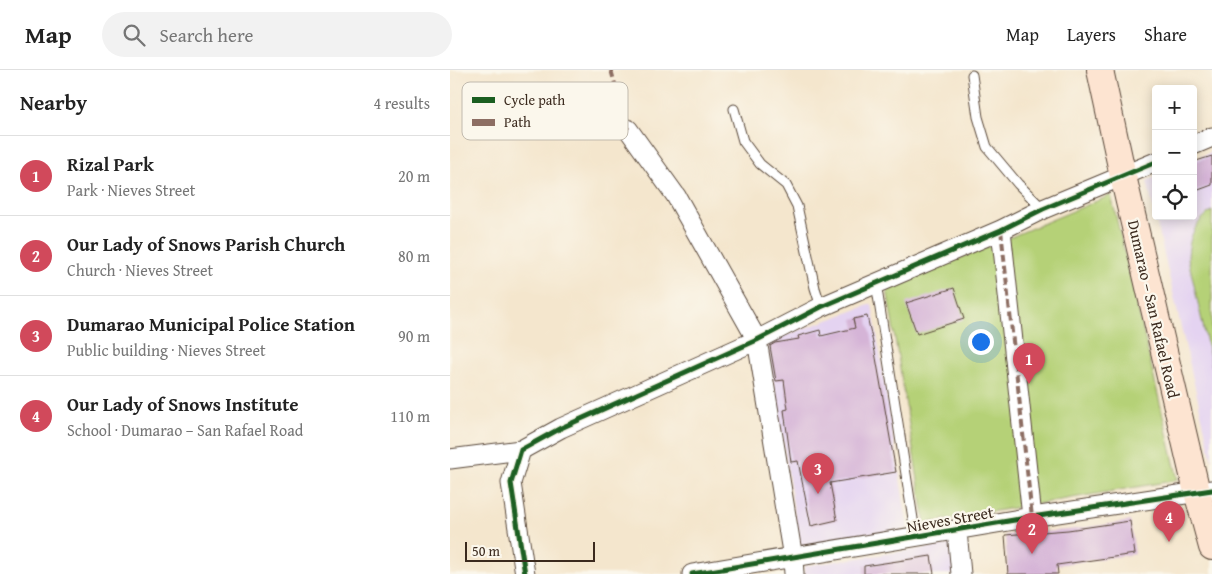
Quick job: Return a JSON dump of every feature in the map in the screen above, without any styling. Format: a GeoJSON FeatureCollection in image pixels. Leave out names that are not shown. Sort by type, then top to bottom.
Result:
{"type":"FeatureCollection","features":[{"type":"Feature","properties":{"kind":"main road","name":"Dumarao – San Rafael Road"},"geometry":{"type":"LineString","coordinates":[[1100,70],[1123,176],[1204,491],[1212,547]]}},
{"type":"Feature","properties":{"kind":"street"},"geometry":{"type":"LineString","coordinates":[[628,129],[676,196],[757,340],[793,566]]}},
{"type":"Feature","properties":{"kind":"street"},"geometry":{"type":"LineString","coordinates":[[1197,143],[1212,137]]}},
{"type":"Feature","properties":{"kind":"street"},"geometry":{"type":"LineString","coordinates":[[450,459],[521,450],[561,428],[757,340],[821,307],[1001,230],[1043,209],[1152,164]]}},
{"type":"Feature","properties":{"kind":"street"},"geometry":{"type":"LineString","coordinates":[[1001,230],[1032,517]]}},
{"type":"Feature","properties":{"kind":"street"},"geometry":{"type":"LineString","coordinates":[[521,450],[511,483],[525,574]]}},
{"type":"Feature","properties":{"kind":"street","name":"Nieves Street"},"geometry":{"type":"LineString","coordinates":[[692,574],[793,566],[916,538],[1032,517],[1204,491]]}},
{"type":"Feature","properties":{"kind":"street"},"geometry":{"type":"LineString","coordinates":[[957,531],[961,574]]}},
{"type":"Feature","properties":{"kind":"lane"},"geometry":{"type":"LineString","coordinates":[[972,75],[978,117],[987,147],[1018,184],[1043,209]]}},
{"type":"Feature","properties":{"kind":"lane"},"geometry":{"type":"LineString","coordinates":[[734,108],[743,142],[760,164],[786,185],[797,206],[821,307]]}},
{"type":"Feature","properties":{"kind":"lane"},"geometry":{"type":"LineString","coordinates":[[876,283],[916,538]]}},
{"type":"Feature","properties":{"kind":"shaded area"},"geometry":{"type":"Polygon","coordinates":[[[1212,152],[1212,460],[1156,220],[1197,220],[1197,158],[1212,152]]]}},
{"type":"Feature","properties":{"kind":"shaded area"},"geometry":{"type":"Polygon","coordinates":[[[1152,179],[1152,202],[1147,181],[1152,179]]]}},
{"type":"Feature","properties":{"kind":"shaded area"},"geometry":{"type":"Polygon","coordinates":[[[872,304],[908,529],[800,548],[767,342],[872,304]]]}},
{"type":"Feature","properties":{"kind":"shaded area"},"geometry":{"type":"Polygon","coordinates":[[[953,544],[955,574],[804,574],[804,566],[953,544]]]}},
{"type":"Feature","properties":{"kind":"green space"},"geometry":{"type":"Polygon","coordinates":[[[1111,195],[1178,480],[925,523],[887,289],[1111,195]]]}},
{"type":"Feature","properties":{"kind":"green space"},"geometry":{"type":"Polygon","coordinates":[[[1212,211],[1212,366],[1188,258],[1191,237],[1197,225],[1212,211]]]}},
{"type":"Feature","properties":{"kind":"building"},"geometry":{"type":"Polygon","coordinates":[[[1212,156],[1212,185],[1197,191],[1197,175],[1197,161],[1212,156]]]}},
{"type":"Feature","properties":{"kind":"building"},"geometry":{"type":"Polygon","coordinates":[[[954,288],[964,319],[917,334],[906,303],[954,288]]]}},
{"type":"Feature","properties":{"kind":"building"},"geometry":{"type":"Polygon","coordinates":[[[867,316],[896,472],[830,483],[837,520],[811,526],[798,461],[791,462],[784,410],[788,409],[784,380],[776,381],[770,346],[775,343],[799,339],[798,336],[820,330],[821,336],[855,328],[853,319],[867,316]]]}},
{"type":"Feature","properties":{"kind":"building"},"geometry":{"type":"Polygon","coordinates":[[[1130,521],[1135,554],[1057,565],[1058,574],[1008,574],[1005,535],[1068,530],[1130,521]]]}},
{"type":"Feature","properties":{"kind":"building"},"geometry":{"type":"Polygon","coordinates":[[[931,556],[934,574],[864,574],[864,566],[931,556]]]}},
{"type":"Feature","properties":{"kind":"marked path"},"geometry":{"type":"LineString","coordinates":[[611,70],[614,82]]}},
{"type":"Feature","properties":{"kind":"marked path"},"geometry":{"type":"LineString","coordinates":[[1001,230],[1032,517]]}},
{"type":"Feature","properties":{"kind":"cycle path"},"geometry":{"type":"LineString","coordinates":[[525,574],[511,483],[521,450],[561,428],[757,340],[821,307],[1001,230],[1043,209],[1152,164]]}},
{"type":"Feature","properties":{"kind":"cycle path"},"geometry":{"type":"LineString","coordinates":[[692,574],[1032,517],[1212,490]]}},
{"type":"Feature","properties":{"kind":"place","name":"Rizal Park"},"geometry":{"type":"Point","coordinates":[1029,384]}},
{"type":"Feature","properties":{"kind":"place","name":"Dumarao Municipal Police Station"},"geometry":{"type":"Point","coordinates":[818,494]}},
{"type":"Feature","properties":{"kind":"place","name":"Our Lady of Snows Institute"},"geometry":{"type":"Point","coordinates":[1169,542]}},
{"type":"Feature","properties":{"kind":"place","name":"Our Lady of Snows Parish Church"},"geometry":{"type":"Point","coordinates":[1032,554]}}]}
